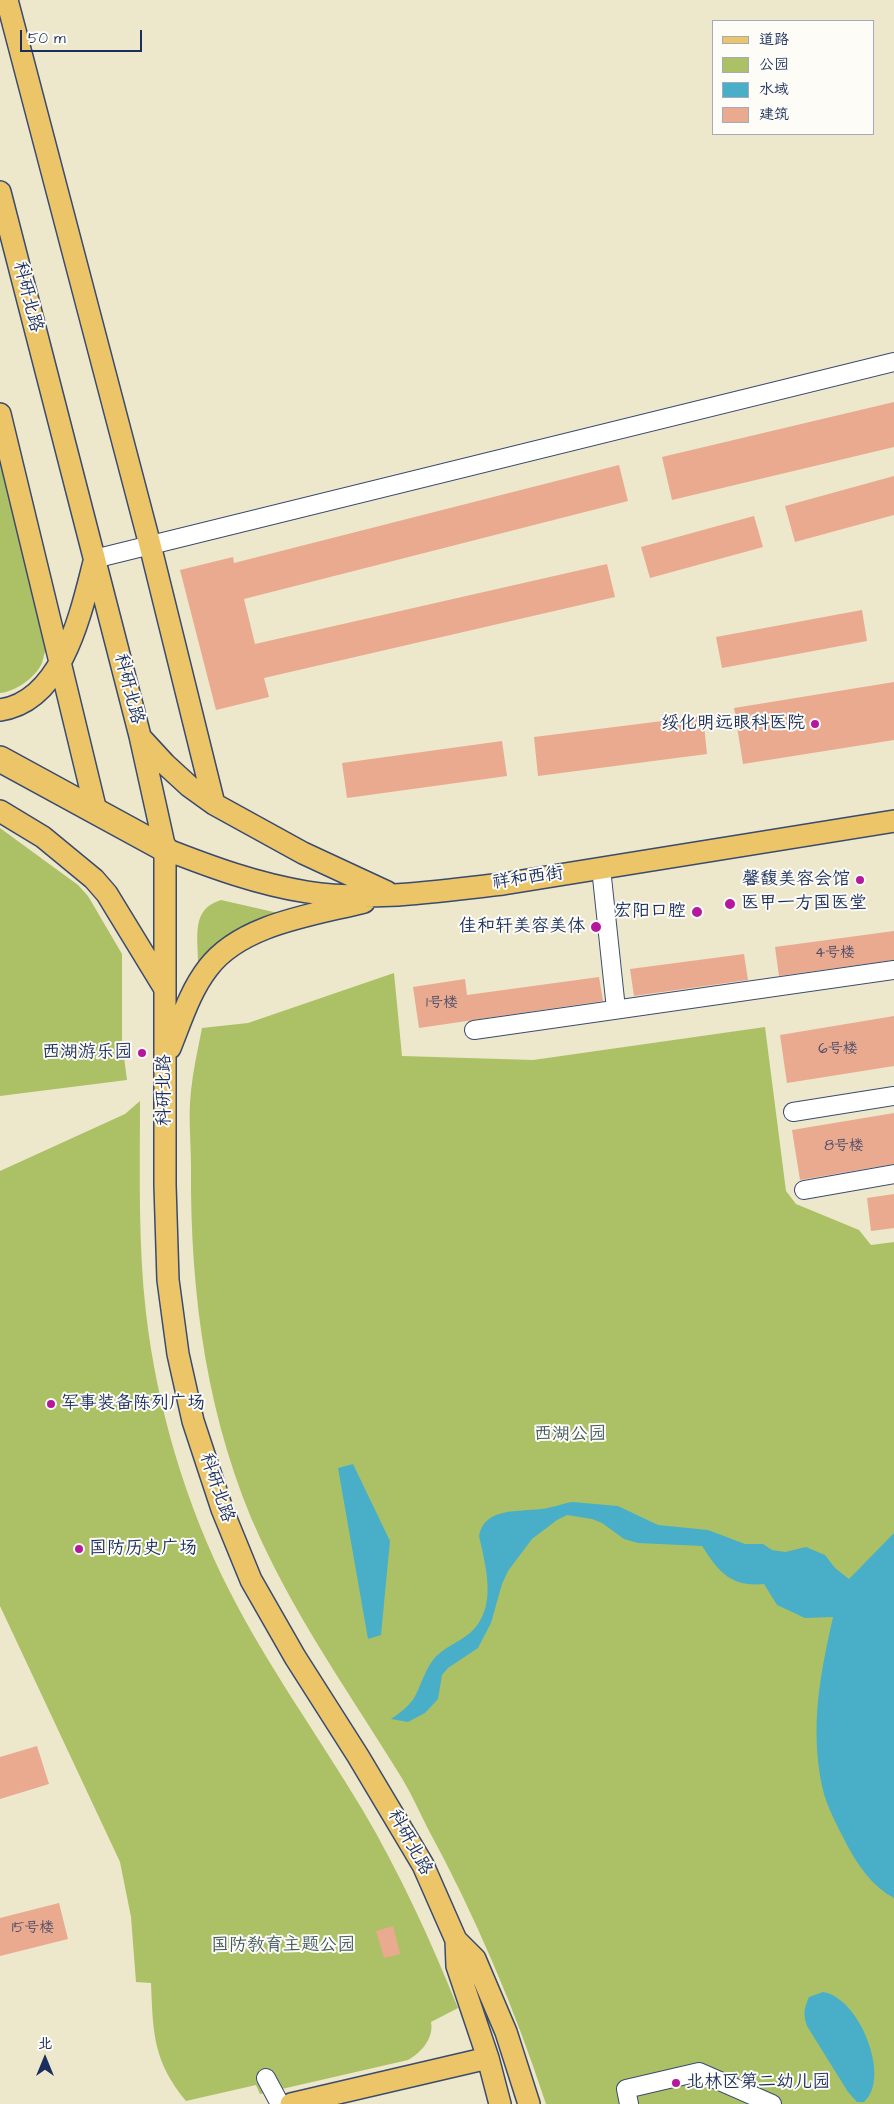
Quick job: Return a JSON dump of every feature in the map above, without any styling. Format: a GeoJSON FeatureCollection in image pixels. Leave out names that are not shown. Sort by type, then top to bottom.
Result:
{"type":"FeatureCollection","features":[{"type":"Feature","properties":{"kind":"highway"},"geometry":{"type":"LineString","coordinates":[[0,758],[165,849]]}},
{"type":"Feature","properties":{"kind":"main road"},"geometry":{"type":"LineString","coordinates":[[7,0],[150,545],[214,804]]}},
{"type":"Feature","properties":{"kind":"main road","name":"科研北路"},"geometry":{"type":"LineString","coordinates":[[0,192],[140,736],[165,849],[168,1280],[178,1354],[193,1421],[222,1509],[251,1580],[295,1657],[424,1865],[456,1940],[457,1966],[488,2058],[500,2104]]}},
{"type":"Feature","properties":{"kind":"main road"},"geometry":{"type":"LineString","coordinates":[[0,414],[96,811]]}},
{"type":"Feature","properties":{"kind":"main road"},"geometry":{"type":"LineString","coordinates":[[0,710],[24,700],[40,689],[61,661],[76,631],[94,559]]}},
{"type":"Feature","properties":{"kind":"main road"},"geometry":{"type":"LineString","coordinates":[[140,736],[171,769],[214,804],[303,852],[391,894]]}},
{"type":"Feature","properties":{"kind":"main road"},"geometry":{"type":"LineString","coordinates":[[0,811],[43,837],[94,879],[107,894],[166,990]]}},
{"type":"Feature","properties":{"kind":"main road","name":"祥和西街"},"geometry":{"type":"LineString","coordinates":[[165,849],[219,870],[307,892],[349,895],[391,894],[503,884],[894,821]]}},
{"type":"Feature","properties":{"kind":"main road"},"geometry":{"type":"LineString","coordinates":[[166,1059],[196,986],[208,967],[225,950],[243,937],[265,928],[391,894]]}},
{"type":"Feature","properties":{"kind":"main road","name":"科研北路"},"geometry":{"type":"LineString","coordinates":[[456,1940],[475,1959],[506,2032],[529,2104]]}},
{"type":"Feature","properties":{"kind":"main road"},"geometry":{"type":"LineString","coordinates":[[291,2104],[488,2058]]}},
{"type":"Feature","properties":{"kind":"street"},"geometry":{"type":"LineString","coordinates":[[94,559],[894,362]]}},
{"type":"Feature","properties":{"kind":"street"},"geometry":{"type":"LineString","coordinates":[[601,868],[616,1009]]}},
{"type":"Feature","properties":{"kind":"street"},"geometry":{"type":"LineString","coordinates":[[474,1030],[894,970]]}},
{"type":"Feature","properties":{"kind":"street"},"geometry":{"type":"LineString","coordinates":[[793,1112],[894,1096]]}},
{"type":"Feature","properties":{"kind":"street"},"geometry":{"type":"LineString","coordinates":[[804,1190],[894,1174]]}},
{"type":"Feature","properties":{"kind":"street"},"geometry":{"type":"LineString","coordinates":[[629,2104],[626,2089],[699,2072],[772,2104]]}},
{"type":"Feature","properties":{"kind":"street"},"geometry":{"type":"LineString","coordinates":[[266,2078],[280,2104]]}},
{"type":"Feature","properties":{"kind":"green space"},"geometry":{"type":"Polygon","coordinates":[[[0,425],[48,639],[42,663],[35,673],[18,687],[0,693],[0,425]]]}},
{"type":"Feature","properties":{"kind":"green space"},"geometry":{"type":"Polygon","coordinates":[[[0,828],[78,885],[88,896],[122,954],[122,1042],[127,1080],[0,1096],[0,828]]]}},
{"type":"Feature","properties":{"kind":"green space"},"geometry":{"type":"Polygon","coordinates":[[[221,900],[278,913],[253,921],[234,931],[198,962],[198,925],[205,910],[211,904],[221,900]]]}},
{"type":"Feature","properties":{"kind":"green space","name":"西湖公园"},"geometry":{"type":"Polygon","coordinates":[[[394,973],[402,1056],[533,1060],[765,1027],[786,1191],[796,1204],[859,1230],[871,1245],[894,1242],[894,2104],[546,2104],[521,2033],[493,1963],[445,1860],[406,1786],[293,1603],[261,1540],[242,1496],[227,1450],[205,1358],[198,1310],[192,1215],[190,1110],[193,1075],[202,1028],[248,1023],[394,973]]]}},
{"type":"Feature","properties":{"kind":"green space","name":"国防教育主题公园"},"geometry":{"type":"Polygon","coordinates":[[[140,1101],[141,1234],[146,1313],[151,1349],[166,1420],[187,1490],[199,1524],[229,1590],[260,1646],[376,1833],[414,1907],[458,2008],[431,2022],[431,2034],[426,2044],[408,2060],[260,2094],[256,2085],[186,2101],[167,2073],[157,2046],[154,2032],[151,1983],[136,1982],[131,1917],[120,1862],[0,1606],[0,1171],[125,1114],[140,1101]]]}},
{"type":"Feature","properties":{"kind":"water"},"geometry":{"type":"Polygon","coordinates":[[[353,1464],[390,1541],[381,1635],[368,1639],[338,1468],[353,1464]]]}},
{"type":"Feature","properties":{"kind":"water"},"geometry":{"type":"Polygon","coordinates":[[[572,1502],[618,1506],[658,1525],[708,1530],[745,1544],[763,1544],[772,1550],[785,1552],[806,1547],[825,1555],[835,1568],[849,1579],[894,1533],[894,1898],[879,1888],[856,1861],[826,1801],[822,1786],[818,1764],[818,1701],[833,1617],[805,1618],[777,1605],[764,1584],[742,1583],[727,1576],[714,1563],[702,1546],[638,1543],[624,1539],[602,1523],[592,1519],[567,1515],[557,1520],[532,1539],[508,1571],[502,1584],[491,1623],[478,1648],[448,1668],[442,1675],[438,1699],[425,1713],[408,1722],[391,1719],[404,1710],[414,1698],[433,1660],[441,1652],[470,1633],[479,1623],[487,1600],[488,1587],[479,1536],[482,1527],[488,1520],[504,1513],[545,1508],[572,1502]]]}},
{"type":"Feature","properties":{"kind":"water"},"geometry":{"type":"Polygon","coordinates":[[[823,1992],[836,1997],[849,2008],[868,2040],[873,2058],[874,2075],[872,2091],[864,2102],[857,2102],[848,2092],[807,2026],[805,2012],[809,1997],[823,1992]]]}},
{"type":"Feature","properties":{"kind":"building"},"geometry":{"type":"Polygon","coordinates":[[[894,402],[894,447],[672,500],[662,457],[894,402]]]}},
{"type":"Feature","properties":{"kind":"building"},"geometry":{"type":"Polygon","coordinates":[[[619,465],[628,501],[244,599],[255,644],[607,564],[615,597],[264,678],[269,697],[216,710],[180,570],[233,557],[234,563],[619,465]]]}},
{"type":"Feature","properties":{"kind":"building"},"geometry":{"type":"Polygon","coordinates":[[[894,476],[894,515],[795,542],[785,506],[894,476]]]}},
{"type":"Feature","properties":{"kind":"building"},"geometry":{"type":"Polygon","coordinates":[[[754,516],[763,547],[650,578],[641,547],[754,516]]]}},
{"type":"Feature","properties":{"kind":"building"},"geometry":{"type":"Polygon","coordinates":[[[862,610],[867,641],[722,668],[716,637],[862,610]]]}},
{"type":"Feature","properties":{"kind":"building","name":"绥化明远眼科医院"},"geometry":{"type":"Polygon","coordinates":[[[894,682],[894,740],[743,764],[734,708],[894,682]]]}},
{"type":"Feature","properties":{"kind":"building"},"geometry":{"type":"Polygon","coordinates":[[[703,716],[707,754],[538,776],[534,737],[703,716]]]}},
{"type":"Feature","properties":{"kind":"building"},"geometry":{"type":"Polygon","coordinates":[[[502,741],[507,776],[347,798],[342,763],[502,741]]]}},
{"type":"Feature","properties":{"kind":"building"},"geometry":{"type":"Polygon","coordinates":[[[894,931],[894,960],[779,976],[775,947],[894,931]]]}},
{"type":"Feature","properties":{"kind":"building"},"geometry":{"type":"Polygon","coordinates":[[[744,954],[748,980],[634,996],[630,969],[744,954]]]}},
{"type":"Feature","properties":{"kind":"building"},"geometry":{"type":"Polygon","coordinates":[[[599,977],[603,1001],[419,1028],[413,987],[465,979],[467,995],[599,977]]]}},
{"type":"Feature","properties":{"kind":"building"},"geometry":{"type":"Polygon","coordinates":[[[894,1016],[894,1066],[787,1083],[780,1035],[894,1016]]]}},
{"type":"Feature","properties":{"kind":"building"},"geometry":{"type":"Polygon","coordinates":[[[894,1113],[894,1164],[800,1180],[792,1130],[894,1113]]]}},
{"type":"Feature","properties":{"kind":"building"},"geometry":{"type":"Polygon","coordinates":[[[894,1194],[894,1228],[871,1231],[867,1198],[894,1194]]]}},
{"type":"Feature","properties":{"kind":"building"},"geometry":{"type":"Polygon","coordinates":[[[37,1746],[49,1784],[0,1799],[0,1757],[37,1746]]]}},
{"type":"Feature","properties":{"kind":"building"},"geometry":{"type":"Polygon","coordinates":[[[59,1903],[68,1939],[0,1956],[0,1918],[59,1903]]]}},
{"type":"Feature","properties":{"kind":"building"},"geometry":{"type":"Polygon","coordinates":[[[393,1926],[400,1954],[384,1958],[376,1931],[393,1926]]]}},
{"type":"Feature","properties":{"kind":"place","name":"绥化明远眼科医院"},"geometry":{"type":"Point","coordinates":[815,724]}},
{"type":"Feature","properties":{"kind":"place","name":"馨馥美容会馆"},"geometry":{"type":"Point","coordinates":[860,880]}},
{"type":"Feature","properties":{"kind":"place","name":"医甲一方国医堂"},"geometry":{"type":"Point","coordinates":[730,904]}},
{"type":"Feature","properties":{"kind":"place","name":"宏阳口腔"},"geometry":{"type":"Point","coordinates":[697,912]}},
{"type":"Feature","properties":{"kind":"place","name":"佳和轩美容美体"},"geometry":{"type":"Point","coordinates":[596,927]}},
{"type":"Feature","properties":{"kind":"place","name":"西湖游乐园"},"geometry":{"type":"Point","coordinates":[142,1053]}},
{"type":"Feature","properties":{"kind":"place","name":"军事装备陈列广场"},"geometry":{"type":"Point","coordinates":[51,1404]}},
{"type":"Feature","properties":{"kind":"place","name":"国防历史广场"},"geometry":{"type":"Point","coordinates":[79,1549]}},
{"type":"Feature","properties":{"kind":"place","name":"北林区第二幼儿园"},"geometry":{"type":"Point","coordinates":[676,2083]}}]}
